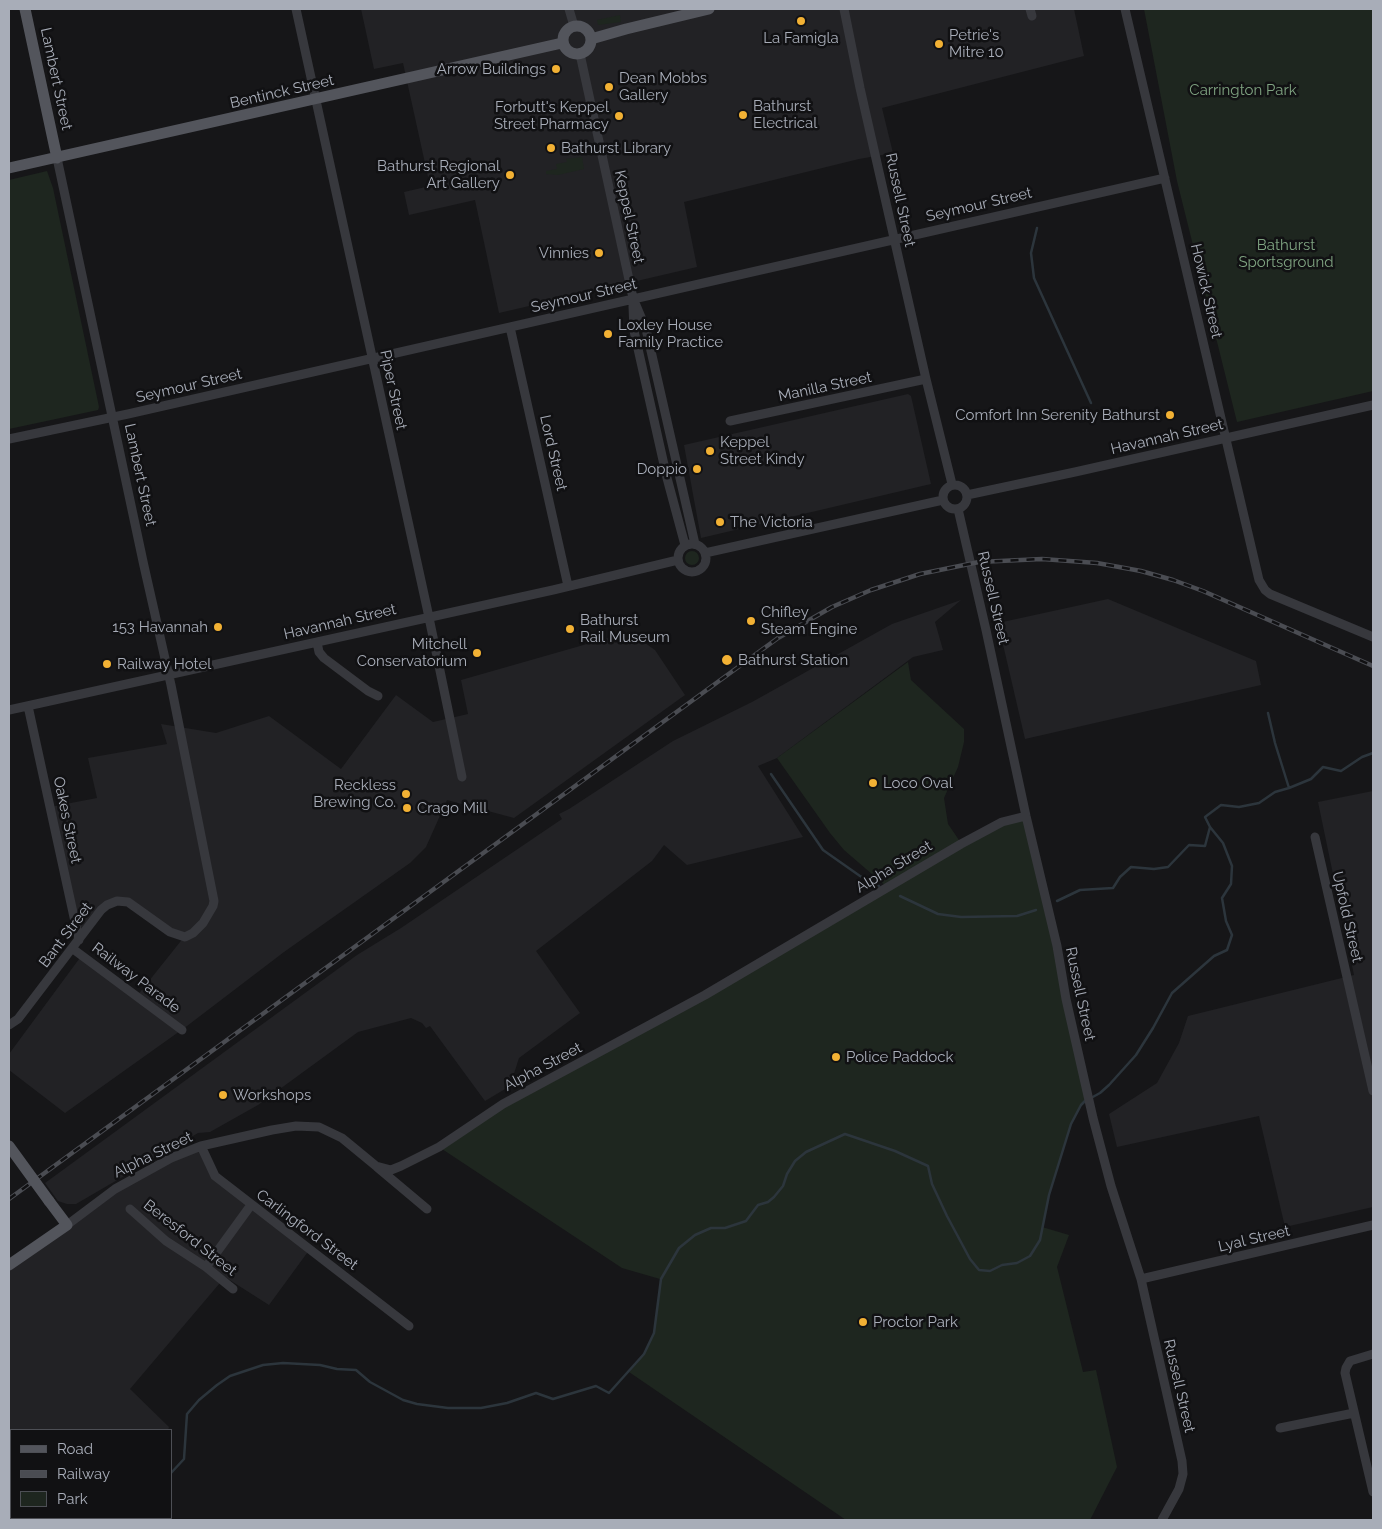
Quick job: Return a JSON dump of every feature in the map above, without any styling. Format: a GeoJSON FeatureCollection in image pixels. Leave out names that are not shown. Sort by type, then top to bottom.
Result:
{"type":"FeatureCollection","features":[{"type":"Feature","properties":{"kind":"main road","name":"Lambert Street"},"geometry":{"type":"LineString","coordinates":[[25,9],[57,158]]}},
{"type":"Feature","properties":{"kind":"main road"},"geometry":{"type":"LineString","coordinates":[[591,39],[709,9]]}},
{"type":"Feature","properties":{"kind":"main road"},"geometry":{"type":"LineString","coordinates":[[574,26],[583,27],[590,34],[591,39],[587,50],[580,54],[571,54],[564,48],[562,43],[566,30],[574,26]]}},
{"type":"Feature","properties":{"kind":"main road","name":"Bentinck Street"},"geometry":{"type":"LineString","coordinates":[[9,168],[562,43]]}},
{"type":"Feature","properties":{"kind":"main road"},"geometry":{"type":"LineString","coordinates":[[9,1146],[67,1225],[9,1265]]}},
{"type":"Feature","properties":{"kind":"street","name":"Piper Street"},"geometry":{"type":"LineString","coordinates":[[296,9],[429,617],[462,777]]}},
{"type":"Feature","properties":{"kind":"street"},"geometry":{"type":"LineString","coordinates":[[570,9],[574,26]]}},
{"type":"Feature","properties":{"kind":"street","name":"Russell Street"},"geometry":{"type":"LineString","coordinates":[[844,9],[894,239],[952,484]]}},
{"type":"Feature","properties":{"kind":"street","name":"Howick Street"},"geometry":{"type":"LineString","coordinates":[[1125,9],[1259,580],[1270,594],[1373,637]]}},
{"type":"Feature","properties":{"kind":"street","name":"Keppel Street"},"geometry":{"type":"LineString","coordinates":[[580,54],[633,298],[646,330],[695,544]]}},
{"type":"Feature","properties":{"kind":"street","name":"Lambert Street"},"geometry":{"type":"LineString","coordinates":[[57,158],[169,675],[214,896],[212,906],[203,923],[193,933],[184,937]]}},
{"type":"Feature","properties":{"kind":"street","name":"Seymour Street"},"geometry":{"type":"LineString","coordinates":[[9,439],[113,418],[1165,178]]}},
{"type":"Feature","properties":{"kind":"street","name":"Keppel Street"},"geometry":{"type":"LineString","coordinates":[[633,298],[634,331],[667,478],[685,546]]}},
{"type":"Feature","properties":{"kind":"street","name":"Lord Street"},"geometry":{"type":"LineString","coordinates":[[510,327],[568,586]]}},
{"type":"Feature","properties":{"kind":"street"},"geometry":{"type":"LineString","coordinates":[[645,378],[656,376]]}},
{"type":"Feature","properties":{"kind":"street","name":"Manilla Street"},"geometry":{"type":"LineString","coordinates":[[730,421],[926,378]]}},
{"type":"Feature","properties":{"kind":"street","name":"Havannah Street"},"geometry":{"type":"LineString","coordinates":[[967,494],[1075,472],[1373,404]]}},
{"type":"Feature","properties":{"kind":"street"},"geometry":{"type":"LineString","coordinates":[[667,478],[679,476]]}},
{"type":"Feature","properties":{"kind":"street"},"geometry":{"type":"LineString","coordinates":[[952,484],[962,486],[967,494],[966,502],[958,509],[950,508],[943,500],[944,490],[952,484]]}},
{"type":"Feature","properties":{"kind":"street"},"geometry":{"type":"LineString","coordinates":[[706,553],[943,500]]}},
{"type":"Feature","properties":{"kind":"street","name":"Russell Street"},"geometry":{"type":"LineString","coordinates":[[958,509],[1026,816],[1057,946],[1066,999],[1093,1118],[1111,1186],[1141,1279],[1182,1461],[1181,1482],[1162,1520]]}},
{"type":"Feature","properties":{"kind":"street"},"geometry":{"type":"LineString","coordinates":[[695,544],[703,548],[706,553],[704,566],[696,572],[684,570],[678,560],[680,550],[685,546],[695,544]]}},
{"type":"Feature","properties":{"kind":"street","name":"Havannah Street"},"geometry":{"type":"LineString","coordinates":[[9,710],[678,560]]}},
{"type":"Feature","properties":{"kind":"street"},"geometry":{"type":"LineString","coordinates":[[317,642],[319,652],[324,658],[368,691],[378,696]]}},
{"type":"Feature","properties":{"kind":"street","name":"Oakes Street"},"geometry":{"type":"LineString","coordinates":[[28,706],[80,940]]}},
{"type":"Feature","properties":{"kind":"street","name":"Alpha Street"},"geometry":{"type":"LineString","coordinates":[[67,1225],[115,1189],[171,1158],[201,1146],[272,1130],[296,1126],[319,1127],[342,1138],[376,1166],[391,1170],[439,1146],[503,1104],[705,995],[961,844],[1002,822],[1026,816]]}},
{"type":"Feature","properties":{"kind":"street","name":"Upfold Street"},"geometry":{"type":"LineString","coordinates":[[1315,837],[1373,1091]]}},
{"type":"Feature","properties":{"kind":"street","name":"Bant Street"},"geometry":{"type":"LineString","coordinates":[[9,1025],[18,1019],[102,910],[117,901],[132,904],[170,932],[184,937]]}},
{"type":"Feature","properties":{"kind":"street","name":"Railway Parade"},"geometry":{"type":"LineString","coordinates":[[73,949],[182,1030]]}},
{"type":"Feature","properties":{"kind":"street","name":"Carlingford Street"},"geometry":{"type":"LineString","coordinates":[[201,1146],[215,1176],[251,1206],[409,1326]]}},
{"type":"Feature","properties":{"kind":"street"},"geometry":{"type":"LineString","coordinates":[[376,1166],[427,1209]]}},
{"type":"Feature","properties":{"kind":"street"},"geometry":{"type":"LineString","coordinates":[[206,1267],[251,1206]]}},
{"type":"Feature","properties":{"kind":"street","name":"Beresford Street"},"geometry":{"type":"LineString","coordinates":[[130,1209],[166,1241],[206,1267],[233,1289]]}},
{"type":"Feature","properties":{"kind":"street","name":"Lyal Street"},"geometry":{"type":"LineString","coordinates":[[1141,1279],[1373,1225]]}},
{"type":"Feature","properties":{"kind":"street"},"geometry":{"type":"LineString","coordinates":[[1373,1354],[1350,1361],[1345,1372],[1373,1492]]}},
{"type":"Feature","properties":{"kind":"street"},"geometry":{"type":"LineString","coordinates":[[1280,1428],[1354,1413]]}},
{"type":"Feature","properties":{"kind":"shaded area"},"geometry":{"type":"Polygon","coordinates":[[[361,9],[1074,9],[1084,56],[882,108],[893,153],[859,159],[684,202],[697,267],[499,313],[475,200],[409,215],[404,192],[430,186],[403,63],[374,69],[361,9]]]}},
{"type":"Feature","properties":{"kind":"shaded area"},"geometry":{"type":"Polygon","coordinates":[[[908,394],[911,396],[931,484],[701,538],[684,445],[908,394]]]}},
{"type":"Feature","properties":{"kind":"shaded area"},"geometry":{"type":"Polygon","coordinates":[[[1108,599],[1256,661],[1261,685],[1025,739],[998,623],[1108,599]]]}},
{"type":"Feature","properties":{"kind":"shaded area"},"geometry":{"type":"Polygon","coordinates":[[[961,600],[935,622],[943,650],[913,657],[777,758],[758,766],[803,837],[687,865],[664,845],[652,861],[536,951],[580,1013],[519,1058],[510,1086],[485,1101],[430,1026],[426,1028],[422,1023],[411,1018],[358,1032],[258,1105],[210,1132],[198,1133],[76,1204],[58,1201],[45,1183],[357,955],[401,928],[562,819],[559,814],[673,741],[752,702],[892,624],[961,600]]]}},
{"type":"Feature","properties":{"kind":"shaded area"},"geometry":{"type":"Polygon","coordinates":[[[629,632],[655,650],[685,695],[514,818],[447,800],[426,847],[410,863],[284,952],[187,1026],[65,1113],[9,1070],[9,1054],[82,955],[137,996],[184,937],[138,908],[111,902],[79,940],[50,807],[97,798],[88,758],[167,744],[161,724],[216,733],[269,716],[341,769],[396,695],[433,722],[468,714],[461,680],[629,632]]]}},
{"type":"Feature","properties":{"kind":"shaded area"},"geometry":{"type":"Polygon","coordinates":[[[1373,791],[1373,1207],[1285,1227],[1259,1116],[1117,1147],[1109,1114],[1157,1083],[1179,1043],[1188,1016],[1354,975],[1318,802],[1373,791]]]}},
{"type":"Feature","properties":{"kind":"shaded area"},"geometry":{"type":"Polygon","coordinates":[[[201,1146],[215,1176],[310,1249],[269,1305],[225,1277],[130,1389],[169,1427],[168,1429],[10,1429],[10,1519],[128,1520],[9,1520],[9,1265],[103,1197],[201,1146]]]}},
{"type":"Feature","properties":{"kind":"green space"},"geometry":{"type":"Polygon","coordinates":[[[1144,9],[1373,9],[1373,391],[1237,422],[1177,181],[1144,9]]]}},
{"type":"Feature","properties":{"kind":"green space"},"geometry":{"type":"Polygon","coordinates":[[[620,15],[621,22],[598,25],[597,20],[620,15]]]}},
{"type":"Feature","properties":{"kind":"green space"},"geometry":{"type":"Polygon","coordinates":[[[582,157],[584,169],[558,175],[546,174],[546,171],[557,169],[556,164],[567,162],[566,159],[582,157]]]}},
{"type":"Feature","properties":{"kind":"green space"},"geometry":{"type":"Polygon","coordinates":[[[47,171],[53,188],[99,407],[98,410],[9,429],[9,180],[47,171]]]}},
{"type":"Feature","properties":{"kind":"green space"},"geometry":{"type":"Polygon","coordinates":[[[689,551],[695,551],[699,558],[695,565],[689,565],[685,561],[685,555],[689,551]]]}},
{"type":"Feature","properties":{"kind":"green space"},"geometry":{"type":"Polygon","coordinates":[[[908,662],[911,680],[964,729],[964,742],[958,767],[944,798],[948,824],[961,843],[1026,816],[1086,1099],[1071,1124],[1049,1195],[1042,1227],[1069,1235],[1057,1267],[1083,1372],[1096,1370],[1117,1467],[1090,1520],[846,1520],[629,1372],[644,1354],[654,1333],[660,1279],[622,1268],[439,1147],[503,1104],[634,1034],[887,887],[844,850],[777,758],[908,662]]]}},
{"type":"Feature","properties":{"kind":"waterway"},"geometry":{"type":"LineString","coordinates":[[1037,228],[1031,253],[1034,278],[1091,403]]}},
{"type":"Feature","properties":{"kind":"waterway"},"geometry":{"type":"LineString","coordinates":[[1268,713],[1289,788]]}},
{"type":"Feature","properties":{"kind":"waterway"},"geometry":{"type":"LineString","coordinates":[[1091,1098],[1109,1085],[1136,1055],[1172,993],[1214,956],[1227,950],[1232,935],[1226,921],[1222,898],[1231,884],[1232,866],[1223,843],[1210,827],[1205,817],[1221,805],[1239,807],[1259,803],[1275,792],[1311,779],[1323,767],[1341,771],[1362,757],[1373,753]]}},
{"type":"Feature","properties":{"kind":"waterway"},"geometry":{"type":"LineString","coordinates":[[771,774],[823,850],[860,876],[879,886]]}},
{"type":"Feature","properties":{"kind":"waterway"},"geometry":{"type":"LineString","coordinates":[[1057,901],[1080,890],[1113,888],[1120,877],[1131,867],[1154,869],[1168,867],[1189,845],[1205,846],[1210,827]]}},
{"type":"Feature","properties":{"kind":"waterway"},"geometry":{"type":"LineString","coordinates":[[900,896],[938,914],[961,917],[1017,916],[1036,910]]}},
{"type":"Feature","properties":{"kind":"waterway"},"geometry":{"type":"LineString","coordinates":[[172,1472],[184,1459],[187,1414],[199,1400],[230,1376],[263,1365],[283,1363],[320,1365],[337,1369],[356,1370],[370,1382],[403,1400],[448,1408],[481,1408],[507,1403],[536,1393],[553,1399],[596,1386],[609,1393],[644,1354],[654,1333],[661,1279],[679,1248],[695,1235],[711,1228],[725,1228],[746,1221],[758,1205],[768,1202],[783,1186],[787,1174],[795,1161],[806,1152],[845,1134],[895,1151],[928,1166],[932,1184],[947,1216],[970,1259],[979,1270],[990,1271],[1002,1265],[1017,1263],[1030,1256],[1040,1240],[1049,1195],[1071,1124],[1081,1105],[1086,1100]]}},
{"type":"Feature","properties":{"kind":"railway"},"geometry":{"type":"LineString","coordinates":[[9,1199],[778,638],[832,607],[871,590],[920,574],[979,562],[1042,559],[1097,563],[1141,571],[1203,591],[1373,666]]}},
{"type":"Feature","properties":{"kind":"place","name":"La Famigla"},"geometry":{"type":"Point","coordinates":[801,21]}},
{"type":"Feature","properties":{"kind":"place","name":"Petrie's Mitre 10"},"geometry":{"type":"Point","coordinates":[939,44]}},
{"type":"Feature","properties":{"kind":"place","name":"Arrow Buildings"},"geometry":{"type":"Point","coordinates":[556,69]}},
{"type":"Feature","properties":{"kind":"place","name":"Dean Mobbs Gallery"},"geometry":{"type":"Point","coordinates":[609,87]}},
{"type":"Feature","properties":{"kind":"place","name":"Bathurst Electrical"},"geometry":{"type":"Point","coordinates":[743,115]}},
{"type":"Feature","properties":{"kind":"place","name":"Forbutt's Keppel Street Pharmacy"},"geometry":{"type":"Point","coordinates":[619,116]}},
{"type":"Feature","properties":{"kind":"place","name":"Bathurst Library"},"geometry":{"type":"Point","coordinates":[551,148]}},
{"type":"Feature","properties":{"kind":"place","name":"Bathurst Regional Art Gallery"},"geometry":{"type":"Point","coordinates":[510,175]}},
{"type":"Feature","properties":{"kind":"place","name":"Vinnies"},"geometry":{"type":"Point","coordinates":[599,253]}},
{"type":"Feature","properties":{"kind":"place","name":"Loxley House Family Practice"},"geometry":{"type":"Point","coordinates":[608,334]}},
{"type":"Feature","properties":{"kind":"place","name":"Comfort Inn Serenity Bathurst"},"geometry":{"type":"Point","coordinates":[1170,415]}},
{"type":"Feature","properties":{"kind":"place","name":"Keppel Street Kindy"},"geometry":{"type":"Point","coordinates":[710,451]}},
{"type":"Feature","properties":{"kind":"place","name":"Doppio"},"geometry":{"type":"Point","coordinates":[697,469]}},
{"type":"Feature","properties":{"kind":"place","name":"The Victoria"},"geometry":{"type":"Point","coordinates":[720,522]}},
{"type":"Feature","properties":{"kind":"place","name":"Chifley Steam Engine"},"geometry":{"type":"Point","coordinates":[751,621]}},
{"type":"Feature","properties":{"kind":"place","name":"153 Havannah"},"geometry":{"type":"Point","coordinates":[218,627]}},
{"type":"Feature","properties":{"kind":"place","name":"Bathurst Rail Museum"},"geometry":{"type":"Point","coordinates":[570,629]}},
{"type":"Feature","properties":{"kind":"place","name":"Mitchell Conservatorium"},"geometry":{"type":"Point","coordinates":[477,653]}},
{"type":"Feature","properties":{"kind":"place","name":"Bathurst Station"},"geometry":{"type":"Point","coordinates":[727,660]}},
{"type":"Feature","properties":{"kind":"place","name":"Railway Hotel"},"geometry":{"type":"Point","coordinates":[107,664]}},
{"type":"Feature","properties":{"kind":"place","name":"Loco Oval"},"geometry":{"type":"Point","coordinates":[873,783]}},
{"type":"Feature","properties":{"kind":"place","name":"Reckless Brewing Co."},"geometry":{"type":"Point","coordinates":[406,794]}},
{"type":"Feature","properties":{"kind":"place","name":"Crago Mill"},"geometry":{"type":"Point","coordinates":[407,808]}},
{"type":"Feature","properties":{"kind":"place","name":"Police Paddock"},"geometry":{"type":"Point","coordinates":[836,1057]}},
{"type":"Feature","properties":{"kind":"place","name":"Workshops"},"geometry":{"type":"Point","coordinates":[223,1095]}},
{"type":"Feature","properties":{"kind":"place","name":"Proctor Park"},"geometry":{"type":"Point","coordinates":[863,1322]}},
{"type":"Feature","properties":{"kind":"park label","name":"Carrington Park"},"geometry":{"type":"Point","coordinates":[1243,90]}},
{"type":"Feature","properties":{"kind":"park label","name":"Bathurst Sportsground"},"geometry":{"type":"Point","coordinates":[1286,254]}}]}
